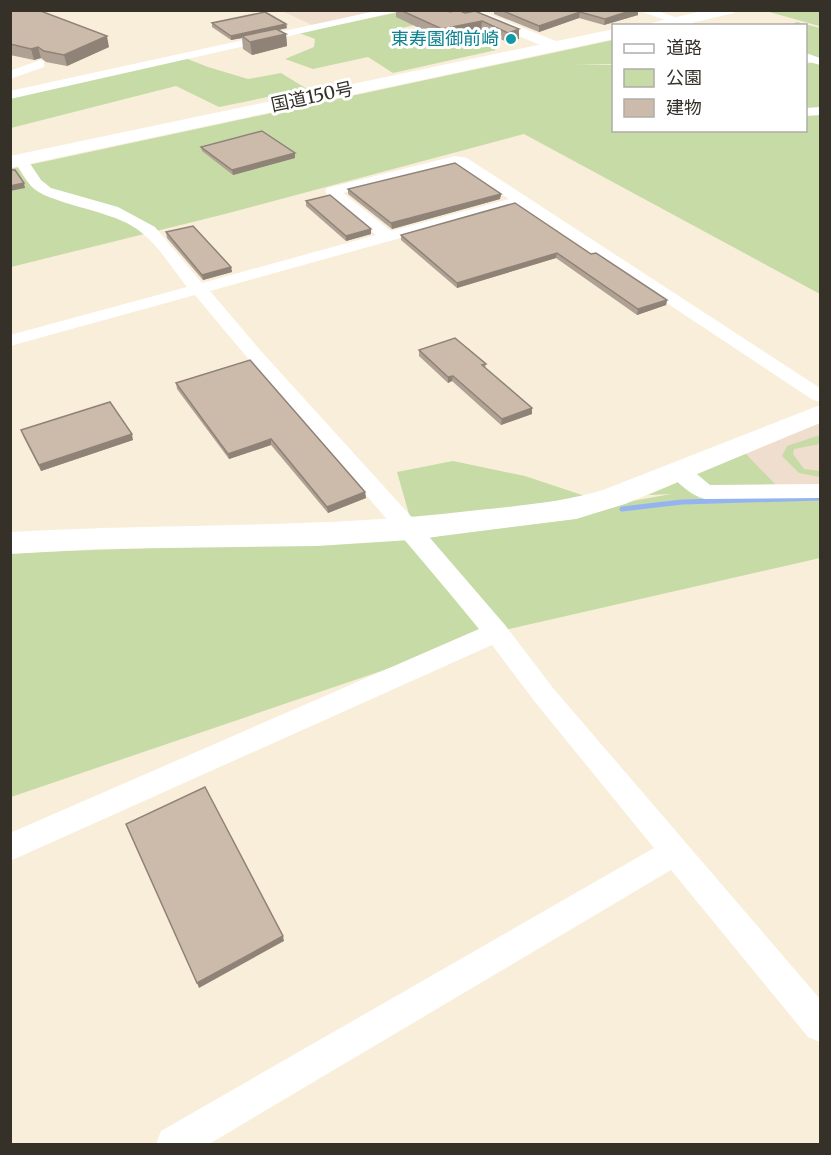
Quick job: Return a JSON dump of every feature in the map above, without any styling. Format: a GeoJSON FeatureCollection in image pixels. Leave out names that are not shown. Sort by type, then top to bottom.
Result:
{"type":"FeatureCollection","features":[{"type":"Feature","properties":{"kind":"main road"},"geometry":{"type":"LineString","coordinates":[[464,10],[555,46]]}},
{"type":"Feature","properties":{"kind":"main road"},"geometry":{"type":"LineString","coordinates":[[665,24],[729,10]]}},
{"type":"Feature","properties":{"kind":"main road","name":"国道150号"},"geometry":{"type":"LineString","coordinates":[[15,160],[612,34]]}},
{"type":"Feature","properties":{"kind":"main road"},"geometry":{"type":"LineString","coordinates":[[10,543],[97,538],[317,535],[410,529],[576,508],[614,497],[820,413]]}},
{"type":"Feature","properties":{"kind":"street"},"geometry":{"type":"LineString","coordinates":[[10,95],[303,29],[399,10]]}},
{"type":"Feature","properties":{"kind":"street"},"geometry":{"type":"LineString","coordinates":[[642,10],[689,24]]}},
{"type":"Feature","properties":{"kind":"street"},"geometry":{"type":"LineString","coordinates":[[10,75],[40,64]]}},
{"type":"Feature","properties":{"kind":"street"},"geometry":{"type":"LineString","coordinates":[[15,160],[46,191],[119,212],[136,220],[149,230],[198,289],[410,529],[496,632],[544,695],[820,1025]]}},
{"type":"Feature","properties":{"kind":"street"},"geometry":{"type":"LineString","coordinates":[[388,237],[332,191],[455,160],[462,161],[820,396]]}},
{"type":"Feature","properties":{"kind":"street"},"geometry":{"type":"LineString","coordinates":[[10,341],[521,200]]}},
{"type":"Feature","properties":{"kind":"street"},"geometry":{"type":"LineString","coordinates":[[680,471],[705,492],[820,491]]}},
{"type":"Feature","properties":{"kind":"street"},"geometry":{"type":"LineString","coordinates":[[10,848],[496,632]]}},
{"type":"Feature","properties":{"kind":"street"},"geometry":{"type":"LineString","coordinates":[[174,1144],[675,852]]}},
{"type":"Feature","properties":{"kind":"shaded area"},"geometry":{"type":"Polygon","coordinates":[[[282,11],[388,11],[312,25],[282,11]]]}},
{"type":"Feature","properties":{"kind":"shaded area"},"geometry":{"type":"Polygon","coordinates":[[[820,414],[820,491],[683,474],[820,414]]]}},
{"type":"Feature","properties":{"kind":"green space"},"geometry":{"type":"Polygon","coordinates":[[[409,10],[453,11],[460,14],[402,28],[434,43],[470,38],[496,50],[393,73],[368,57],[313,69],[285,59],[314,47],[315,39],[299,33],[409,10]]]}},
{"type":"Feature","properties":{"kind":"green space"},"geometry":{"type":"Polygon","coordinates":[[[766,11],[820,11],[819,26],[766,11]]]}},
{"type":"Feature","properties":{"kind":"green space"},"geometry":{"type":"Polygon","coordinates":[[[807,25],[820,28],[820,58],[807,60],[807,25]]]}},
{"type":"Feature","properties":{"kind":"green space"},"geometry":{"type":"Polygon","coordinates":[[[612,40],[612,64],[573,64],[612,65],[612,132],[807,132],[807,64],[820,60],[820,294],[524,134],[225,214],[11,267],[10,169],[612,40]]]}},
{"type":"Feature","properties":{"kind":"green space"},"geometry":{"type":"Polygon","coordinates":[[[185,58],[248,79],[281,73],[307,89],[219,107],[176,86],[11,128],[11,98],[185,58]]]}},
{"type":"Feature","properties":{"kind":"green space"},"geometry":{"type":"Polygon","coordinates":[[[820,435],[820,444],[794,449],[793,454],[804,469],[820,471],[820,477],[799,473],[782,456],[787,446],[820,435]]]}},
{"type":"Feature","properties":{"kind":"green space"},"geometry":{"type":"Polygon","coordinates":[[[745,453],[775,484],[704,491],[820,486],[820,558],[496,632],[11,797],[10,553],[428,538],[671,494],[648,495],[745,453]]]}},
{"type":"Feature","properties":{"kind":"green space"},"geometry":{"type":"Polygon","coordinates":[[[453,461],[525,476],[588,497],[411,521],[397,472],[453,461]]]}},
{"type":"Feature","properties":{"kind":"building"},"geometry":{"type":"Polygon","coordinates":[[[10,10],[38,10],[107,36],[64,55],[44,51],[38,47],[31,49],[10,44],[10,10]]]}},
{"type":"Feature","properties":{"kind":"building"},"geometry":{"type":"Polygon","coordinates":[[[400,10],[448,10],[450,12],[458,10],[465,13],[475,11],[519,29],[508,33],[482,21],[442,29],[400,10]]]}},
{"type":"Feature","properties":{"kind":"building"},"geometry":{"type":"Polygon","coordinates":[[[501,10],[633,10],[605,19],[580,12],[539,26],[501,10]]]}},
{"type":"Feature","properties":{"kind":"building"},"geometry":{"type":"Polygon","coordinates":[[[265,12],[286,24],[231,36],[212,23],[265,12]]]}},
{"type":"Feature","properties":{"kind":"building"},"geometry":{"type":"Polygon","coordinates":[[[276,29],[286,34],[250,42],[242,36],[276,29]]]}},
{"type":"Feature","properties":{"kind":"building"},"geometry":{"type":"Polygon","coordinates":[[[262,131],[295,153],[232,170],[201,147],[262,131]]]}},
{"type":"Feature","properties":{"kind":"building"},"geometry":{"type":"Polygon","coordinates":[[[455,163],[501,194],[391,223],[348,189],[455,163]]]}},
{"type":"Feature","properties":{"kind":"building"},"geometry":{"type":"Polygon","coordinates":[[[10,170],[15,170],[24,183],[10,186],[10,170]]]}},
{"type":"Feature","properties":{"kind":"building"},"geometry":{"type":"Polygon","coordinates":[[[330,195],[371,229],[346,236],[306,201],[330,195]]]}},
{"type":"Feature","properties":{"kind":"building"},"geometry":{"type":"Polygon","coordinates":[[[515,203],[591,254],[596,253],[667,300],[638,309],[557,253],[457,283],[401,235],[515,203]]]}},
{"type":"Feature","properties":{"kind":"building"},"geometry":{"type":"Polygon","coordinates":[[[193,226],[231,267],[202,275],[166,232],[193,226]]]}},
{"type":"Feature","properties":{"kind":"building"},"geometry":{"type":"Polygon","coordinates":[[[455,338],[486,364],[482,365],[532,408],[502,419],[453,376],[448,377],[419,350],[455,338]]]}},
{"type":"Feature","properties":{"kind":"building"},"geometry":{"type":"Polygon","coordinates":[[[250,360],[365,492],[327,507],[271,439],[228,454],[176,383],[250,360]]]}},
{"type":"Feature","properties":{"kind":"building"},"geometry":{"type":"Polygon","coordinates":[[[110,402],[132,434],[39,465],[21,430],[110,402]]]}},
{"type":"Feature","properties":{"kind":"building"},"geometry":{"type":"Polygon","coordinates":[[[205,787],[283,936],[197,983],[126,824],[205,787]]]}},
{"type":"Feature","properties":{"kind":"waterway"},"geometry":{"type":"LineString","coordinates":[[622,509],[682,502],[820,498]]}},
{"type":"Feature","properties":{"kind":"place","name":"東寿園御前崎"},"geometry":{"type":"Point","coordinates":[511,39]}}]}
